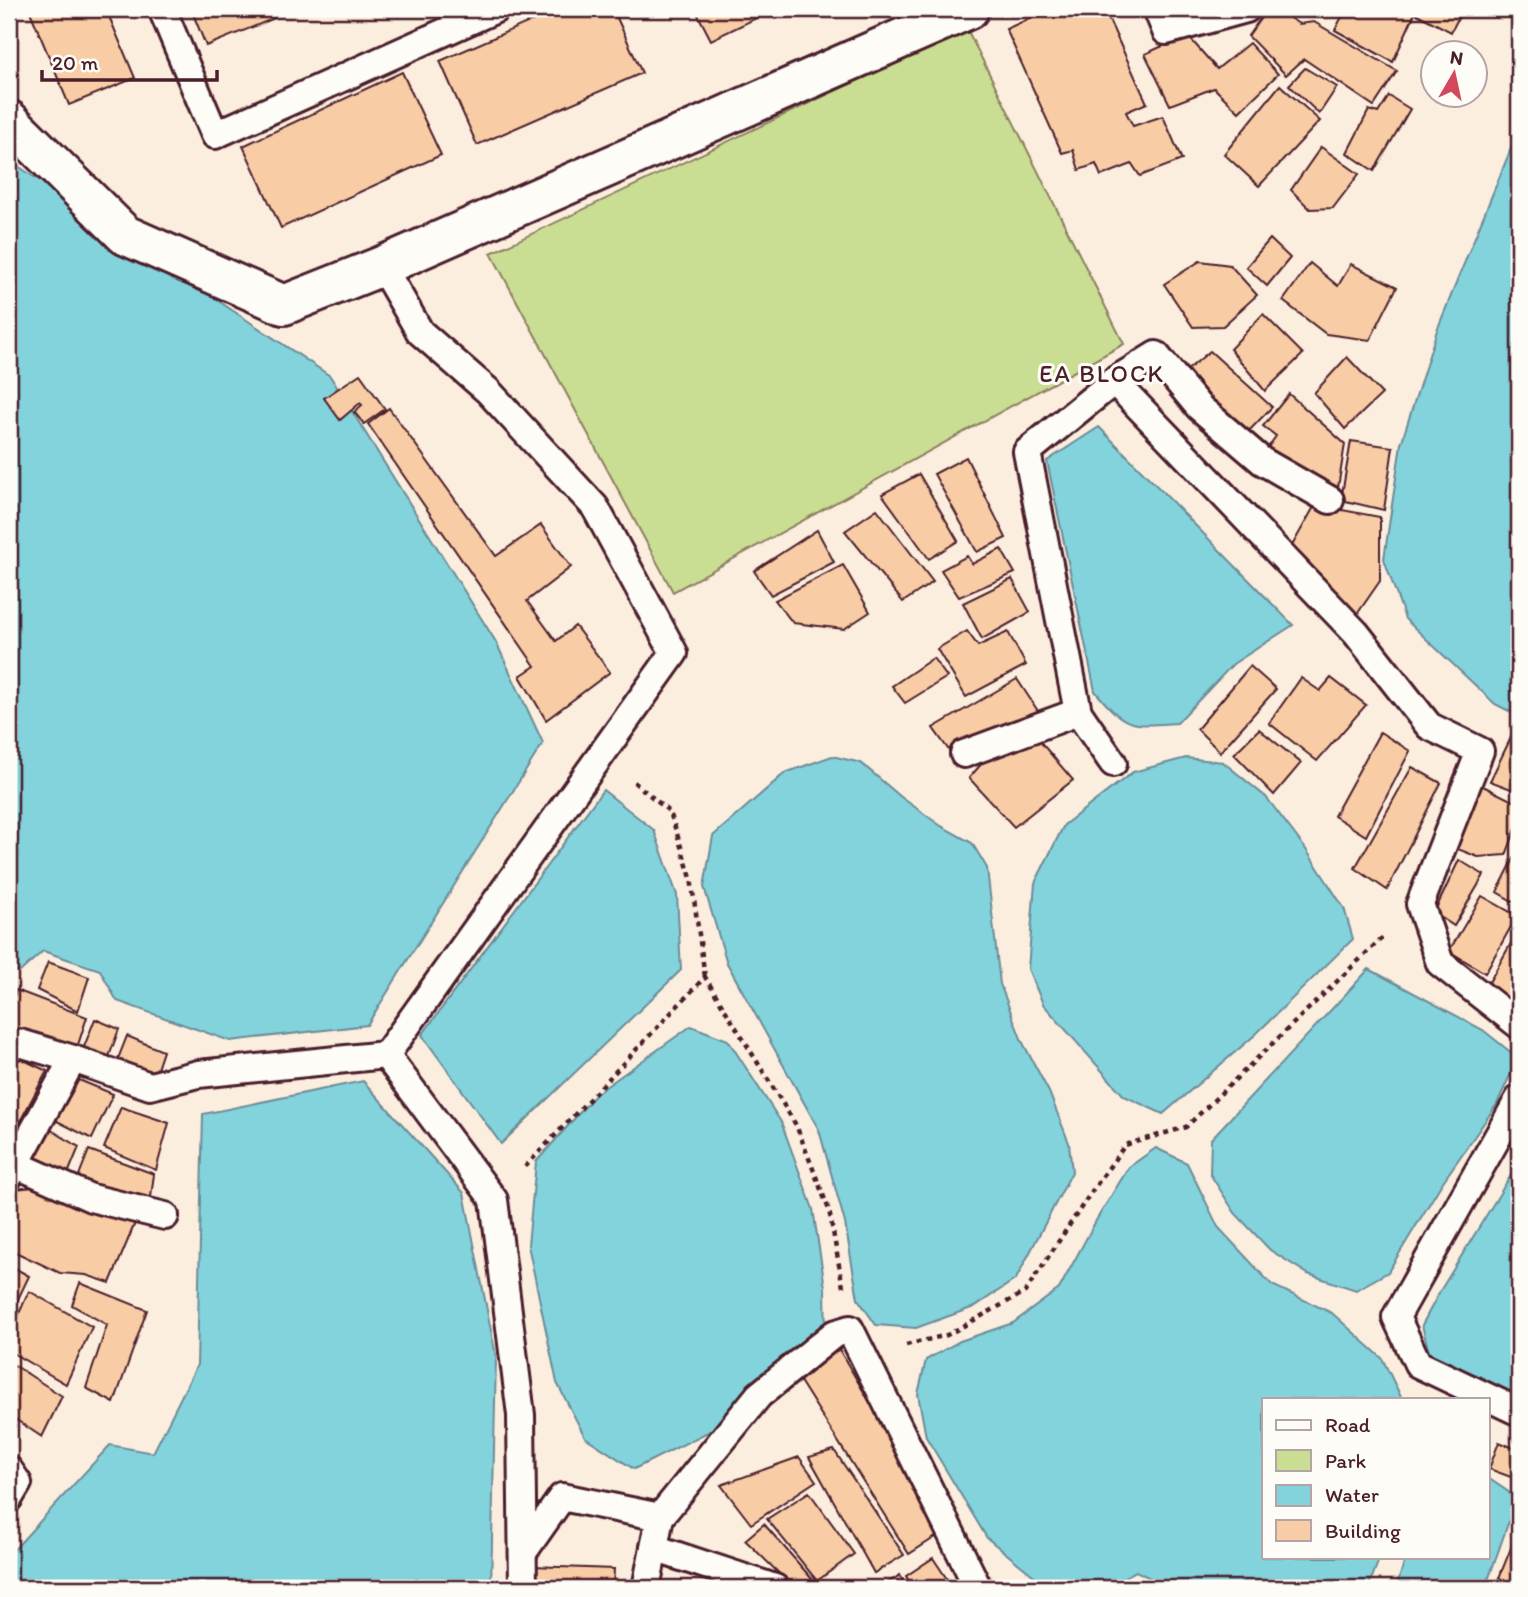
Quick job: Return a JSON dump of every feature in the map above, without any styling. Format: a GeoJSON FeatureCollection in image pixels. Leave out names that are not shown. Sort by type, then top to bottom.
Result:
{"type":"FeatureCollection","features":[{"type":"Feature","properties":{"kind":"street"},"geometry":{"type":"LineString","coordinates":[[9,120],[125,234],[284,305],[382,267],[969,9]]}},
{"type":"Feature","properties":{"kind":"lane"},"geometry":{"type":"LineString","coordinates":[[162,9],[215,135],[492,10]]}},
{"type":"Feature","properties":{"kind":"lane"},"geometry":{"type":"LineString","coordinates":[[1157,9],[1166,31],[1246,9]]}},
{"type":"Feature","properties":{"kind":"lane"},"geometry":{"type":"LineString","coordinates":[[9,1048],[20,1043],[150,1086],[198,1074],[386,1055],[674,653],[595,507],[488,391],[420,332],[382,267]]}},
{"type":"Feature","properties":{"kind":"lane"},"geometry":{"type":"LineString","coordinates":[[1113,764],[1078,712],[1027,452],[1114,382],[1156,355],[1199,407],[1262,461],[1330,500]]}},
{"type":"Feature","properties":{"kind":"lane"},"geometry":{"type":"LineString","coordinates":[[1114,382],[1356,633],[1429,726],[1480,751],[1420,904],[1440,963],[1519,1025]]}},
{"type":"Feature","properties":{"kind":"lane"},"geometry":{"type":"LineString","coordinates":[[964,754],[1078,712]]}},
{"type":"Feature","properties":{"kind":"lane"},"geometry":{"type":"LineString","coordinates":[[386,1055],[494,1200],[521,1415],[523,1588]]}},
{"type":"Feature","properties":{"kind":"lane"},"geometry":{"type":"LineString","coordinates":[[73,1059],[12,1170],[91,1198],[165,1216]]}},
{"type":"Feature","properties":{"kind":"lane"},"geometry":{"type":"LineString","coordinates":[[1490,1398],[1418,1364],[1396,1317],[1519,1099]]}},
{"type":"Feature","properties":{"kind":"lane"},"geometry":{"type":"LineString","coordinates":[[646,1588],[660,1517],[759,1395],[834,1334],[850,1329],[978,1588]]}},
{"type":"Feature","properties":{"kind":"lane"},"geometry":{"type":"LineString","coordinates":[[1490,1398],[1519,1412]]}},
{"type":"Feature","properties":{"kind":"lane"},"geometry":{"type":"LineString","coordinates":[[9,1470],[18,1483],[9,1498]]}},
{"type":"Feature","properties":{"kind":"lane"},"geometry":{"type":"LineString","coordinates":[[524,1550],[562,1497],[660,1517]]}},
{"type":"Feature","properties":{"kind":"lane"},"geometry":{"type":"LineString","coordinates":[[654,1548],[775,1588]]}},
{"type":"Feature","properties":{"kind":"path"},"geometry":{"type":"LineString","coordinates":[[601,755],[670,813],[691,878],[705,977],[796,1125],[829,1210],[850,1329],[881,1351],[947,1335],[1025,1292],[1125,1146],[1186,1127],[1389,931]]}},
{"type":"Feature","properties":{"kind":"path"},"geometry":{"type":"LineString","coordinates":[[494,1200],[705,977]]}},
{"type":"Feature","properties":{"kind":"green space"},"geometry":{"type":"Polygon","coordinates":[[[967,29],[1124,344],[673,592],[491,253],[967,29]]]}},
{"type":"Feature","properties":{"kind":"water"},"geometry":{"type":"Polygon","coordinates":[[[1519,129],[1519,709],[1513,713],[1495,704],[1405,619],[1384,559],[1401,444],[1437,330],[1519,129]]]}},
{"type":"Feature","properties":{"kind":"water"},"geometry":{"type":"Polygon","coordinates":[[[9,160],[330,376],[496,642],[543,743],[367,1025],[230,1041],[117,1001],[100,970],[43,951],[20,972],[9,970],[9,160]]]}},
{"type":"Feature","properties":{"kind":"water"},"geometry":{"type":"Polygon","coordinates":[[[1099,427],[1293,625],[1233,664],[1177,723],[1149,725],[1122,719],[1095,691],[1047,461],[1099,427]]]}},
{"type":"Feature","properties":{"kind":"water"},"geometry":{"type":"Polygon","coordinates":[[[832,756],[861,763],[941,826],[972,843],[987,868],[1000,984],[1022,1041],[1049,1092],[1069,1143],[1072,1172],[1016,1279],[974,1307],[916,1328],[876,1325],[858,1299],[845,1223],[819,1130],[727,963],[704,887],[713,836],[785,773],[832,756]]]}},
{"type":"Feature","properties":{"kind":"water"},"geometry":{"type":"Polygon","coordinates":[[[1186,758],[1223,762],[1266,797],[1305,848],[1344,908],[1353,939],[1255,1035],[1163,1114],[1124,1096],[1043,1004],[1028,969],[1035,883],[1064,825],[1133,772],[1186,758]]]}},
{"type":"Feature","properties":{"kind":"water"},"geometry":{"type":"Polygon","coordinates":[[[603,790],[654,830],[677,895],[681,970],[501,1144],[422,1035],[603,790]]]}},
{"type":"Feature","properties":{"kind":"water"},"geometry":{"type":"Polygon","coordinates":[[[1369,969],[1483,1030],[1518,1058],[1497,1104],[1442,1183],[1388,1272],[1356,1290],[1308,1274],[1270,1250],[1235,1213],[1210,1174],[1211,1139],[1369,969]]]}},
{"type":"Feature","properties":{"kind":"water"},"geometry":{"type":"Polygon","coordinates":[[[691,1026],[728,1040],[781,1122],[813,1209],[825,1287],[826,1336],[714,1429],[634,1469],[585,1437],[557,1383],[528,1245],[536,1162],[597,1093],[691,1026]]]}},
{"type":"Feature","properties":{"kind":"water"},"geometry":{"type":"Polygon","coordinates":[[[363,1081],[464,1193],[496,1356],[491,1588],[9,1588],[10,1554],[110,1445],[153,1453],[197,1365],[203,1114],[363,1081]]]}},
{"type":"Feature","properties":{"kind":"water"},"geometry":{"type":"Polygon","coordinates":[[[1156,1148],[1187,1163],[1218,1227],[1272,1285],[1332,1313],[1382,1358],[1402,1398],[1262,1398],[1262,1558],[1380,1558],[1368,1588],[1170,1588],[1136,1571],[1103,1588],[1049,1588],[987,1538],[926,1437],[918,1394],[926,1360],[960,1341],[1013,1323],[1059,1289],[1129,1167],[1156,1148]]]}},
{"type":"Feature","properties":{"kind":"water"},"geometry":{"type":"Polygon","coordinates":[[[1519,1162],[1519,1411],[1452,1379],[1429,1353],[1422,1325],[1519,1162]]]}},
{"type":"Feature","properties":{"kind":"water"},"geometry":{"type":"Polygon","coordinates":[[[1490,1479],[1510,1493],[1515,1504],[1486,1586],[1491,1588],[1396,1588],[1406,1558],[1490,1558],[1490,1479]]]}},
{"type":"Feature","properties":{"kind":"building"},"geometry":{"type":"Polygon","coordinates":[[[29,9],[106,9],[135,78],[69,105],[29,9]]]}},
{"type":"Feature","properties":{"kind":"building"},"geometry":{"type":"Polygon","coordinates":[[[191,9],[271,9],[275,18],[206,46],[191,9]]]}},
{"type":"Feature","properties":{"kind":"building"},"geometry":{"type":"Polygon","coordinates":[[[559,9],[613,9],[642,73],[477,145],[440,61],[559,9]]]}},
{"type":"Feature","properties":{"kind":"building"},"geometry":{"type":"Polygon","coordinates":[[[695,9],[775,9],[711,40],[695,9]]]}},
{"type":"Feature","properties":{"kind":"building"},"geometry":{"type":"Polygon","coordinates":[[[1051,9],[1104,9],[1147,103],[1126,112],[1133,126],[1163,116],[1182,160],[1140,176],[1132,164],[1101,176],[1096,164],[1079,170],[1073,150],[1062,153],[1006,29],[1051,9]]]}},
{"type":"Feature","properties":{"kind":"building"},"geometry":{"type":"Polygon","coordinates":[[[1346,9],[1463,9],[1451,32],[1415,13],[1393,62],[1335,30],[1346,9]]]}},
{"type":"Feature","properties":{"kind":"building"},"geometry":{"type":"Polygon","coordinates":[[[1279,11],[1299,24],[1314,22],[1397,71],[1374,106],[1304,59],[1286,75],[1248,36],[1265,12],[1279,11]]]}},
{"type":"Feature","properties":{"kind":"building"},"geometry":{"type":"Polygon","coordinates":[[[1187,35],[1217,69],[1249,43],[1278,74],[1239,112],[1214,88],[1170,105],[1145,54],[1187,35]]]}},
{"type":"Feature","properties":{"kind":"building"},"geometry":{"type":"Polygon","coordinates":[[[1305,68],[1337,87],[1319,114],[1289,85],[1305,68]]]}},
{"type":"Feature","properties":{"kind":"building"},"geometry":{"type":"Polygon","coordinates":[[[402,72],[441,155],[281,228],[243,146],[402,72]]]}},
{"type":"Feature","properties":{"kind":"building"},"geometry":{"type":"Polygon","coordinates":[[[1280,85],[1320,121],[1259,186],[1224,154],[1280,85]]]}},
{"type":"Feature","properties":{"kind":"building"},"geometry":{"type":"Polygon","coordinates":[[[1389,96],[1410,109],[1374,171],[1347,153],[1369,110],[1378,113],[1389,96]]]}},
{"type":"Feature","properties":{"kind":"building"},"geometry":{"type":"Polygon","coordinates":[[[1321,147],[1359,174],[1333,208],[1310,209],[1291,190],[1321,147]]]}},
{"type":"Feature","properties":{"kind":"building"},"geometry":{"type":"Polygon","coordinates":[[[1270,239],[1290,258],[1267,286],[1246,267],[1270,239]]]}},
{"type":"Feature","properties":{"kind":"building"},"geometry":{"type":"Polygon","coordinates":[[[1200,261],[1230,265],[1257,295],[1223,326],[1193,327],[1164,284],[1200,261]]]}},
{"type":"Feature","properties":{"kind":"building"},"geometry":{"type":"Polygon","coordinates":[[[1310,263],[1338,286],[1351,264],[1397,287],[1370,340],[1326,334],[1283,301],[1310,263]]]}},
{"type":"Feature","properties":{"kind":"building"},"geometry":{"type":"Polygon","coordinates":[[[1263,314],[1303,354],[1265,391],[1230,349],[1263,314]]]}},
{"type":"Feature","properties":{"kind":"building"},"geometry":{"type":"Polygon","coordinates":[[[1210,351],[1272,407],[1245,435],[1186,371],[1210,351]]]}},
{"type":"Feature","properties":{"kind":"building"},"geometry":{"type":"Polygon","coordinates":[[[1347,357],[1382,394],[1345,429],[1314,393],[1347,357]]]}},
{"type":"Feature","properties":{"kind":"building"},"geometry":{"type":"Polygon","coordinates":[[[360,374],[385,409],[364,424],[354,412],[362,405],[360,403],[340,420],[324,398],[360,374]]]}},
{"type":"Feature","properties":{"kind":"building"},"geometry":{"type":"Polygon","coordinates":[[[1289,394],[1345,444],[1337,494],[1265,452],[1276,436],[1263,426],[1289,394]]]}},
{"type":"Feature","properties":{"kind":"building"},"geometry":{"type":"Polygon","coordinates":[[[389,408],[496,556],[541,525],[571,567],[527,601],[556,641],[575,626],[610,672],[546,720],[520,676],[535,666],[368,424],[389,408]]]}},
{"type":"Feature","properties":{"kind":"building"},"geometry":{"type":"Polygon","coordinates":[[[1351,441],[1393,447],[1384,510],[1341,500],[1351,441]]]}},
{"type":"Feature","properties":{"kind":"building"},"geometry":{"type":"Polygon","coordinates":[[[966,457],[1006,538],[977,552],[934,474],[966,457]]]}},
{"type":"Feature","properties":{"kind":"building"},"geometry":{"type":"Polygon","coordinates":[[[919,474],[958,541],[929,559],[882,494],[919,474]]]}},
{"type":"Feature","properties":{"kind":"building"},"geometry":{"type":"Polygon","coordinates":[[[1315,505],[1380,517],[1380,581],[1353,620],[1289,551],[1315,505]]]}},
{"type":"Feature","properties":{"kind":"building"},"geometry":{"type":"Polygon","coordinates":[[[877,509],[933,582],[903,602],[845,531],[877,509]]]}},
{"type":"Feature","properties":{"kind":"building"},"geometry":{"type":"Polygon","coordinates":[[[817,530],[834,562],[771,595],[754,571],[817,530]]]}},
{"type":"Feature","properties":{"kind":"building"},"geometry":{"type":"Polygon","coordinates":[[[1001,549],[1015,573],[959,597],[941,570],[967,556],[972,564],[1001,549]]]}},
{"type":"Feature","properties":{"kind":"building"},"geometry":{"type":"Polygon","coordinates":[[[843,565],[870,612],[844,629],[793,623],[775,600],[843,565]]]}},
{"type":"Feature","properties":{"kind":"building"},"geometry":{"type":"Polygon","coordinates":[[[1012,579],[1030,612],[982,639],[963,603],[1012,579]]]}},
{"type":"Feature","properties":{"kind":"building"},"geometry":{"type":"Polygon","coordinates":[[[967,631],[978,646],[1008,632],[1026,665],[966,697],[937,649],[967,631]]]}},
{"type":"Feature","properties":{"kind":"building"},"geometry":{"type":"Polygon","coordinates":[[[933,658],[947,677],[905,703],[892,686],[933,658]]]}},
{"type":"Feature","properties":{"kind":"building"},"geometry":{"type":"Polygon","coordinates":[[[1250,666],[1276,689],[1220,752],[1197,729],[1250,666]]]}},
{"type":"Feature","properties":{"kind":"building"},"geometry":{"type":"Polygon","coordinates":[[[1301,678],[1320,691],[1331,678],[1366,705],[1317,761],[1269,723],[1301,678]]]}},
{"type":"Feature","properties":{"kind":"building"},"geometry":{"type":"Polygon","coordinates":[[[1017,679],[1040,714],[953,756],[933,728],[1017,679]]]}},
{"type":"Feature","properties":{"kind":"building"},"geometry":{"type":"Polygon","coordinates":[[[1519,721],[1519,792],[1490,781],[1519,721]]]}},
{"type":"Feature","properties":{"kind":"building"},"geometry":{"type":"Polygon","coordinates":[[[1259,729],[1301,763],[1274,795],[1234,754],[1259,729]]]}},
{"type":"Feature","properties":{"kind":"building"},"geometry":{"type":"Polygon","coordinates":[[[1380,732],[1410,751],[1366,836],[1334,816],[1380,732]]]}},
{"type":"Feature","properties":{"kind":"building"},"geometry":{"type":"Polygon","coordinates":[[[1037,738],[1073,780],[1014,827],[969,778],[991,753],[1037,738]]]}},
{"type":"Feature","properties":{"kind":"building"},"geometry":{"type":"Polygon","coordinates":[[[1412,767],[1441,783],[1387,890],[1355,868],[1412,767]]]}},
{"type":"Feature","properties":{"kind":"building"},"geometry":{"type":"Polygon","coordinates":[[[1475,782],[1519,804],[1519,821],[1506,855],[1478,857],[1450,846],[1475,782]]]}},
{"type":"Feature","properties":{"kind":"building"},"geometry":{"type":"Polygon","coordinates":[[[1519,849],[1519,905],[1497,892],[1519,849]]]}},
{"type":"Feature","properties":{"kind":"building"},"geometry":{"type":"Polygon","coordinates":[[[1459,860],[1484,875],[1454,926],[1434,913],[1459,860]]]}},
{"type":"Feature","properties":{"kind":"building"},"geometry":{"type":"Polygon","coordinates":[[[1482,896],[1517,916],[1485,973],[1449,951],[1482,896]]]}},
{"type":"Feature","properties":{"kind":"building"},"geometry":{"type":"Polygon","coordinates":[[[1519,929],[1519,1006],[1488,984],[1519,929]]]}},
{"type":"Feature","properties":{"kind":"building"},"geometry":{"type":"Polygon","coordinates":[[[48,962],[89,977],[78,1011],[37,990],[48,962]]]}},
{"type":"Feature","properties":{"kind":"building"},"geometry":{"type":"Polygon","coordinates":[[[16,990],[87,1017],[75,1054],[9,1029],[9,1013],[16,990]]]}},
{"type":"Feature","properties":{"kind":"building"},"geometry":{"type":"Polygon","coordinates":[[[95,1019],[119,1029],[107,1062],[82,1052],[95,1019]]]}},
{"type":"Feature","properties":{"kind":"building"},"geometry":{"type":"Polygon","coordinates":[[[127,1036],[163,1051],[154,1078],[116,1064],[127,1036]]]}},
{"type":"Feature","properties":{"kind":"building"},"geometry":{"type":"Polygon","coordinates":[[[11,1054],[47,1071],[16,1129],[9,1125],[11,1054]]]}},
{"type":"Feature","properties":{"kind":"building"},"geometry":{"type":"Polygon","coordinates":[[[74,1078],[113,1094],[92,1139],[55,1120],[74,1078]]]}},
{"type":"Feature","properties":{"kind":"building"},"geometry":{"type":"Polygon","coordinates":[[[121,1107],[169,1123],[156,1170],[104,1148],[121,1107]]]}},
{"type":"Feature","properties":{"kind":"building"},"geometry":{"type":"Polygon","coordinates":[[[48,1128],[79,1147],[65,1181],[31,1164],[48,1128]]]}},
{"type":"Feature","properties":{"kind":"building"},"geometry":{"type":"Polygon","coordinates":[[[89,1150],[154,1174],[150,1205],[76,1183],[89,1150]]]}},
{"type":"Feature","properties":{"kind":"building"},"geometry":{"type":"Polygon","coordinates":[[[34,1187],[135,1223],[110,1283],[86,1275],[60,1273],[9,1249],[9,1209],[15,1189],[34,1187]]]}},
{"type":"Feature","properties":{"kind":"building"},"geometry":{"type":"Polygon","coordinates":[[[9,1265],[29,1276],[9,1318],[9,1265]]]}},
{"type":"Feature","properties":{"kind":"building"},"geometry":{"type":"Polygon","coordinates":[[[80,1283],[147,1310],[114,1403],[86,1388],[107,1325],[72,1305],[80,1283]]]}},
{"type":"Feature","properties":{"kind":"building"},"geometry":{"type":"Polygon","coordinates":[[[29,1291],[92,1327],[66,1384],[9,1351],[9,1336],[29,1291]]]}},
{"type":"Feature","properties":{"kind":"building"},"geometry":{"type":"Polygon","coordinates":[[[833,1339],[945,1531],[909,1554],[793,1370],[833,1339]]]}},
{"type":"Feature","properties":{"kind":"building"},"geometry":{"type":"Polygon","coordinates":[[[14,1365],[62,1396],[42,1437],[9,1415],[9,1376],[14,1365]]]}},
{"type":"Feature","properties":{"kind":"building"},"geometry":{"type":"Polygon","coordinates":[[[1499,1442],[1519,1450],[1519,1480],[1490,1469],[1499,1442]]]}},
{"type":"Feature","properties":{"kind":"building"},"geometry":{"type":"Polygon","coordinates":[[[834,1450],[904,1555],[874,1573],[809,1457],[834,1450]]]}},
{"type":"Feature","properties":{"kind":"building"},"geometry":{"type":"Polygon","coordinates":[[[799,1457],[816,1481],[751,1524],[721,1485],[799,1457]]]}},
{"type":"Feature","properties":{"kind":"building"},"geometry":{"type":"Polygon","coordinates":[[[809,1492],[854,1554],[817,1581],[767,1519],[809,1492]]]}},
{"type":"Feature","properties":{"kind":"building"},"geometry":{"type":"Polygon","coordinates":[[[764,1524],[812,1579],[801,1588],[794,1588],[745,1540],[764,1524]]]}},
{"type":"Feature","properties":{"kind":"building"},"geometry":{"type":"Polygon","coordinates":[[[1519,1528],[1519,1586],[1499,1578],[1519,1528]]]}},
{"type":"Feature","properties":{"kind":"building"},"geometry":{"type":"Polygon","coordinates":[[[933,1558],[953,1588],[913,1588],[906,1576],[933,1558]]]}},
{"type":"Feature","properties":{"kind":"building"},"geometry":{"type":"Polygon","coordinates":[[[531,1566],[614,1569],[613,1588],[530,1588],[531,1566]]]}},
{"type":"Feature","properties":{"kind":"building"},"geometry":{"type":"Polygon","coordinates":[[[900,1575],[907,1588],[880,1588],[900,1575]]]}},
{"type":"Feature","properties":{"kind":"district","name":"EA BLOCK"},"geometry":{"type":"Point","coordinates":[1102,374]}}]}
